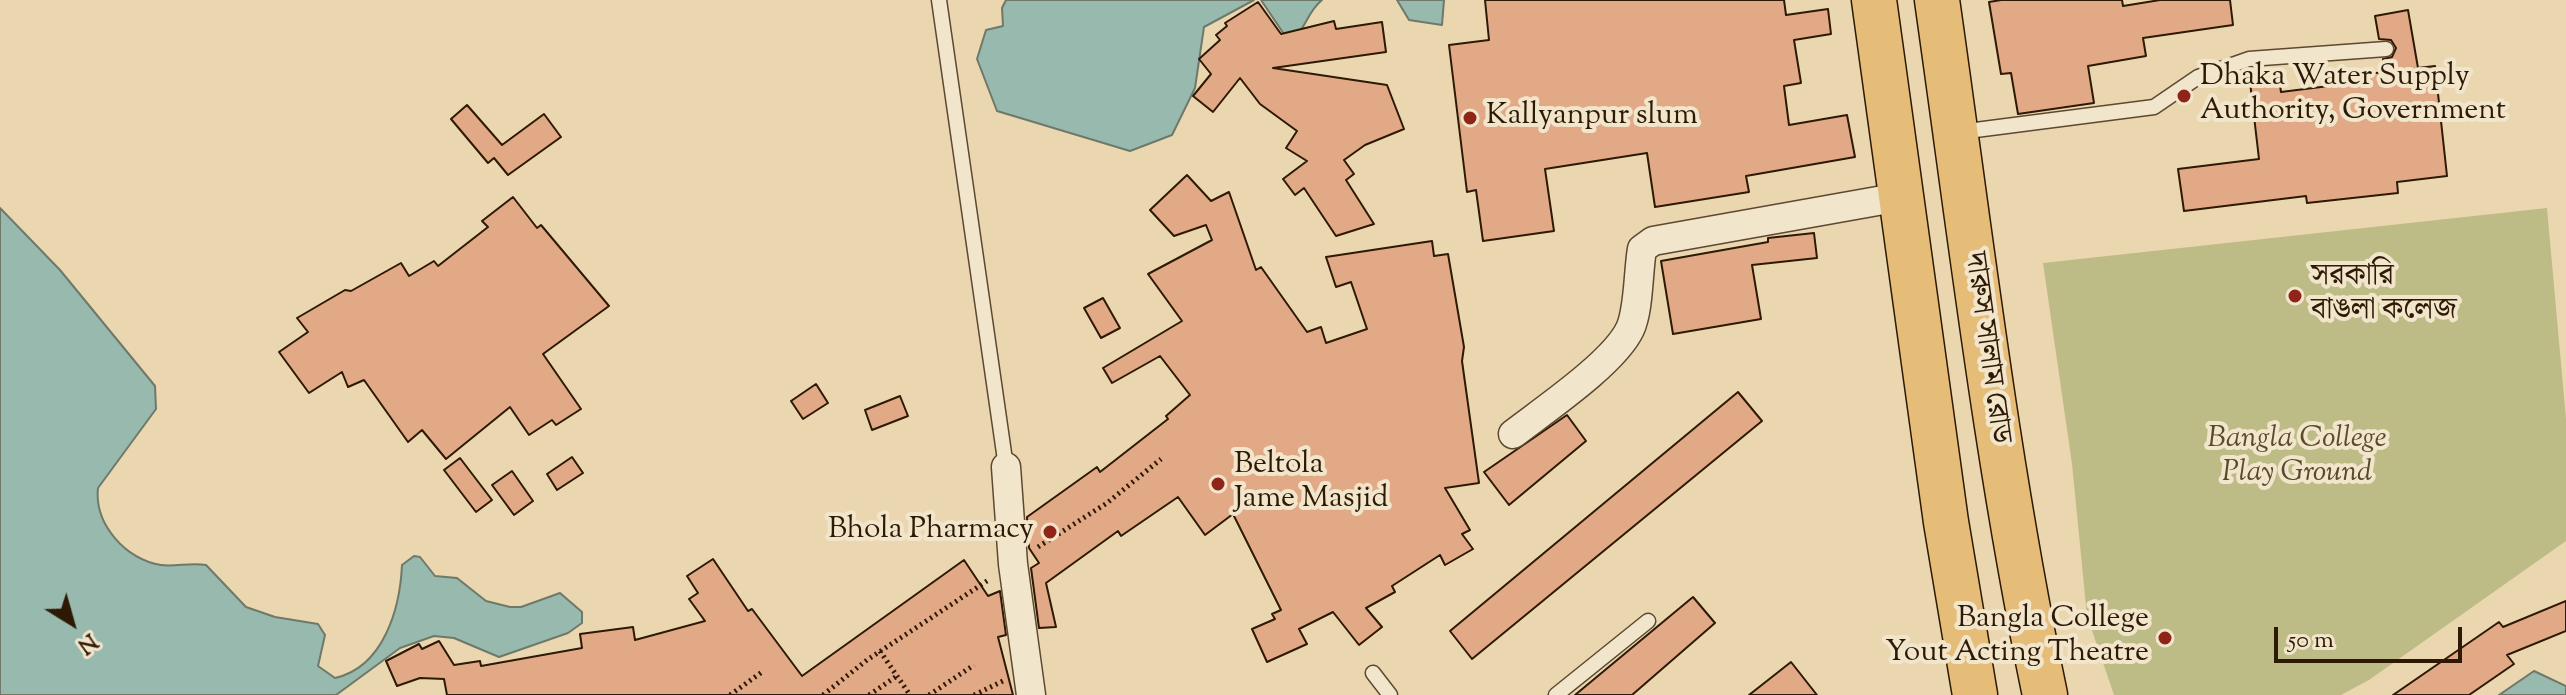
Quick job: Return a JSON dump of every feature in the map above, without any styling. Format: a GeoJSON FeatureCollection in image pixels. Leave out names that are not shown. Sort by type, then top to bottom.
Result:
{"type":"FeatureCollection","features":[{"type":"Feature","properties":{"kind":"main road"},"geometry":{"type":"LineString","coordinates":[[1874,0],[1969,692],[2042,682]]}},
{"type":"Feature","properties":{"kind":"main road","name":"দারুস সালাম রোড"},"geometry":{"type":"LineString","coordinates":[[1937,0],[1998,444],[2042,682]]}},
{"type":"Feature","properties":{"kind":"street"},"geometry":{"type":"LineString","coordinates":[[1513,434],[1621,343],[1634,314],[1642,249],[1653,241],[1900,197]]}},
{"type":"Feature","properties":{"kind":"street"},"geometry":{"type":"LineString","coordinates":[[1006,467],[1013,564],[1031,695]]}},
{"type":"Feature","properties":{"kind":"lane"},"geometry":{"type":"LineString","coordinates":[[939,0],[1006,467]]}},
{"type":"Feature","properties":{"kind":"lane"},"geometry":{"type":"LineString","coordinates":[[1956,132],[2154,107],[2198,77],[2249,59],[2386,49]]}},
{"type":"Feature","properties":{"kind":"lane"},"geometry":{"type":"LineString","coordinates":[[1556,695],[1648,621]]}},
{"type":"Feature","properties":{"kind":"lane"},"geometry":{"type":"LineString","coordinates":[[1373,673],[1390,695]]}},
{"type":"Feature","properties":{"kind":"path"},"geometry":{"type":"LineString","coordinates":[[880,651],[910,695]]}},
{"type":"Feature","properties":{"kind":"path"},"geometry":{"type":"LineString","coordinates":[[929,695],[974,665]]}},
{"type":"Feature","properties":{"kind":"path"},"geometry":{"type":"LineString","coordinates":[[730,695],[762,672]]}},
{"type":"Feature","properties":{"kind":"path"},"geometry":{"type":"LineString","coordinates":[[869,695],[897,676]]}},
{"type":"Feature","properties":{"kind":"green space","name":"Bangla College Play Ground"},"geometry":{"type":"Polygon","coordinates":[[[2547,208],[2566,419],[2566,541],[2369,680],[2341,695],[2114,695],[2087,616],[2072,464],[2043,263],[2547,208]]]}},
{"type":"Feature","properties":{"kind":"water"},"geometry":{"type":"Polygon","coordinates":[[[1006,0],[1254,0],[1204,27],[1195,88],[1172,135],[1130,151],[997,111],[977,59],[986,30],[1003,26],[1002,8],[1006,0]]]}},
{"type":"Feature","properties":{"kind":"water"},"geometry":{"type":"Polygon","coordinates":[[[1261,0],[1322,0],[1290,43],[1261,0]]]}},
{"type":"Feature","properties":{"kind":"water"},"geometry":{"type":"Polygon","coordinates":[[[1397,0],[1444,0],[1442,25],[1409,20],[1397,0]]]}},
{"type":"Feature","properties":{"kind":"water"},"geometry":{"type":"Polygon","coordinates":[[[0,208],[60,270],[155,386],[156,409],[98,488],[101,515],[107,527],[136,556],[161,565],[206,565],[246,607],[275,617],[318,624],[325,635],[318,666],[335,678],[352,672],[377,649],[393,617],[402,565],[414,556],[420,557],[435,576],[457,578],[486,601],[521,607],[560,593],[582,612],[582,623],[568,633],[499,657],[454,638],[434,636],[400,648],[336,695],[0,695],[0,208]]]}},
{"type":"Feature","properties":{"kind":"water"},"geometry":{"type":"Polygon","coordinates":[[[2534,671],[2566,686],[2566,695],[2499,695],[2534,671]]]}},
{"type":"Feature","properties":{"kind":"building"},"geometry":{"type":"Polygon","coordinates":[[[1485,0],[1784,0],[1786,15],[1828,9],[1831,34],[1794,40],[1801,83],[1784,86],[1789,125],[1847,115],[1855,157],[1746,176],[1749,192],[1655,207],[1647,153],[1545,169],[1554,231],[1483,241],[1476,190],[1467,192],[1449,45],[1489,40],[1485,0]]]}},
{"type":"Feature","properties":{"kind":"building"},"geometry":{"type":"Polygon","coordinates":[[[2122,0],[2123,6],[2160,0],[2230,0],[2233,25],[2143,38],[2146,56],[2088,66],[2094,103],[2018,114],[2011,73],[2001,74],[1989,2],[2122,0]]]}},
{"type":"Feature","properties":{"kind":"building"},"geometry":{"type":"Polygon","coordinates":[[[1258,2],[1281,34],[1334,21],[1336,29],[1382,22],[1386,52],[1273,68],[1387,85],[1404,129],[1365,145],[1344,160],[1354,174],[1346,180],[1374,224],[1336,236],[1304,188],[1295,195],[1283,179],[1307,161],[1286,148],[1297,131],[1260,104],[1240,78],[1213,112],[1193,96],[1211,74],[1199,59],[1220,40],[1216,35],[1227,26],[1225,23],[1258,2]]]}},
{"type":"Feature","properties":{"kind":"building"},"geometry":{"type":"Polygon","coordinates":[[[2408,10],[2418,68],[2435,66],[2447,176],[2397,182],[2398,193],[2307,203],[2306,196],[2184,211],[2178,169],[2259,159],[2250,82],[2279,78],[2281,92],[2329,86],[2328,78],[2385,72],[2383,59],[2392,57],[2396,48],[2391,40],[2379,39],[2375,16],[2408,10]]]}},
{"type":"Feature","properties":{"kind":"building"},"geometry":{"type":"Polygon","coordinates":[[[467,105],[502,145],[544,114],[561,137],[508,175],[494,158],[488,163],[451,119],[467,105]]]}},
{"type":"Feature","properties":{"kind":"building"},"geometry":{"type":"Polygon","coordinates":[[[1187,175],[1211,201],[1229,192],[1256,270],[1261,267],[1307,332],[1321,327],[1326,343],[1367,329],[1351,282],[1336,287],[1326,257],[1432,241],[1434,256],[1448,254],[1464,347],[1462,361],[1479,483],[1445,488],[1470,530],[1462,534],[1473,549],[1445,565],[1440,555],[1392,586],[1395,592],[1366,608],[1382,627],[1359,645],[1333,612],[1299,629],[1307,644],[1267,662],[1252,629],[1275,619],[1272,614],[1281,610],[1233,514],[1205,535],[1178,497],[1121,536],[1118,531],[1046,583],[1056,627],[1039,628],[1031,568],[1039,563],[1029,548],[1027,517],[1097,467],[1100,472],[1168,419],[1166,416],[1190,395],[1160,356],[1112,383],[1103,368],[1182,321],[1148,274],[1212,240],[1206,225],[1174,236],[1150,210],[1187,175]]]}},
{"type":"Feature","properties":{"kind":"building"},"geometry":{"type":"Polygon","coordinates":[[[513,197],[537,228],[541,225],[609,306],[543,354],[581,409],[556,425],[552,420],[529,435],[510,407],[446,459],[422,430],[408,442],[364,380],[348,387],[342,372],[309,393],[279,352],[308,332],[297,318],[401,263],[409,276],[434,261],[438,266],[488,227],[482,221],[513,197]]]}},
{"type":"Feature","properties":{"kind":"building"},"geometry":{"type":"Polygon","coordinates":[[[1814,233],[1817,258],[1752,265],[1761,319],[1673,334],[1661,261],[1768,242],[1768,238],[1814,233]]]}},
{"type":"Feature","properties":{"kind":"building"},"geometry":{"type":"Polygon","coordinates":[[[1103,298],[1120,328],[1101,338],[1084,308],[1103,298]]]}},
{"type":"Feature","properties":{"kind":"building"},"geometry":{"type":"Polygon","coordinates":[[[816,384],[828,403],[803,419],[791,401],[816,384]]]}},
{"type":"Feature","properties":{"kind":"building"},"geometry":{"type":"Polygon","coordinates":[[[1738,392],[1762,421],[1472,659],[1450,631],[1738,392]]]}},
{"type":"Feature","properties":{"kind":"building"},"geometry":{"type":"Polygon","coordinates":[[[900,396],[908,416],[872,430],[865,410],[900,396]]]}},
{"type":"Feature","properties":{"kind":"building"},"geometry":{"type":"Polygon","coordinates":[[[1567,415],[1586,441],[1509,505],[1484,472],[1567,415]]]}},
{"type":"Feature","properties":{"kind":"building"},"geometry":{"type":"Polygon","coordinates":[[[572,457],[583,473],[557,490],[547,474],[572,457]]]}},
{"type":"Feature","properties":{"kind":"building"},"geometry":{"type":"Polygon","coordinates":[[[460,458],[492,500],[476,512],[444,470],[460,458]]]}},
{"type":"Feature","properties":{"kind":"building"},"geometry":{"type":"Polygon","coordinates":[[[512,471],[533,501],[514,515],[492,485],[512,471]]]}},
{"type":"Feature","properties":{"kind":"building"},"geometry":{"type":"Polygon","coordinates":[[[713,559],[748,611],[752,609],[802,676],[964,560],[988,596],[1000,591],[1006,635],[998,637],[1013,695],[447,695],[444,679],[420,678],[397,686],[386,661],[419,644],[422,649],[439,641],[454,665],[480,661],[481,666],[582,648],[580,634],[633,627],[635,640],[705,621],[689,599],[698,593],[687,576],[713,559]]]}},
{"type":"Feature","properties":{"kind":"building"},"geometry":{"type":"Polygon","coordinates":[[[1693,597],[1715,623],[1632,695],[1575,695],[1693,597]]]}},
{"type":"Feature","properties":{"kind":"building"},"geometry":{"type":"Polygon","coordinates":[[[2566,601],[2566,631],[2507,655],[2514,664],[2469,695],[2393,695],[2499,622],[2503,627],[2566,601]]]}},
{"type":"Feature","properties":{"kind":"building"},"geometry":{"type":"Polygon","coordinates":[[[1791,662],[1817,695],[1749,695],[1791,662]]]}},
{"type":"Feature","properties":{"kind":"place","name":"Dhaka Water Supply Authority, Government"},"geometry":{"type":"Point","coordinates":[2184,96]}},
{"type":"Feature","properties":{"kind":"place","name":"Kallyanpur slum"},"geometry":{"type":"Point","coordinates":[1470,118]}},
{"type":"Feature","properties":{"kind":"place","name":"সরকারি বাঙলা কলেজ"},"geometry":{"type":"Point","coordinates":[2295,296]}},
{"type":"Feature","properties":{"kind":"place","name":"Beltola Jame Masjid"},"geometry":{"type":"Point","coordinates":[1218,484]}},
{"type":"Feature","properties":{"kind":"place","name":"Bhola Pharmacy"},"geometry":{"type":"Point","coordinates":[1050,532]}},
{"type":"Feature","properties":{"kind":"place","name":"Bangla College Yout Acting Theatre"},"geometry":{"type":"Point","coordinates":[2165,638]}}]}
